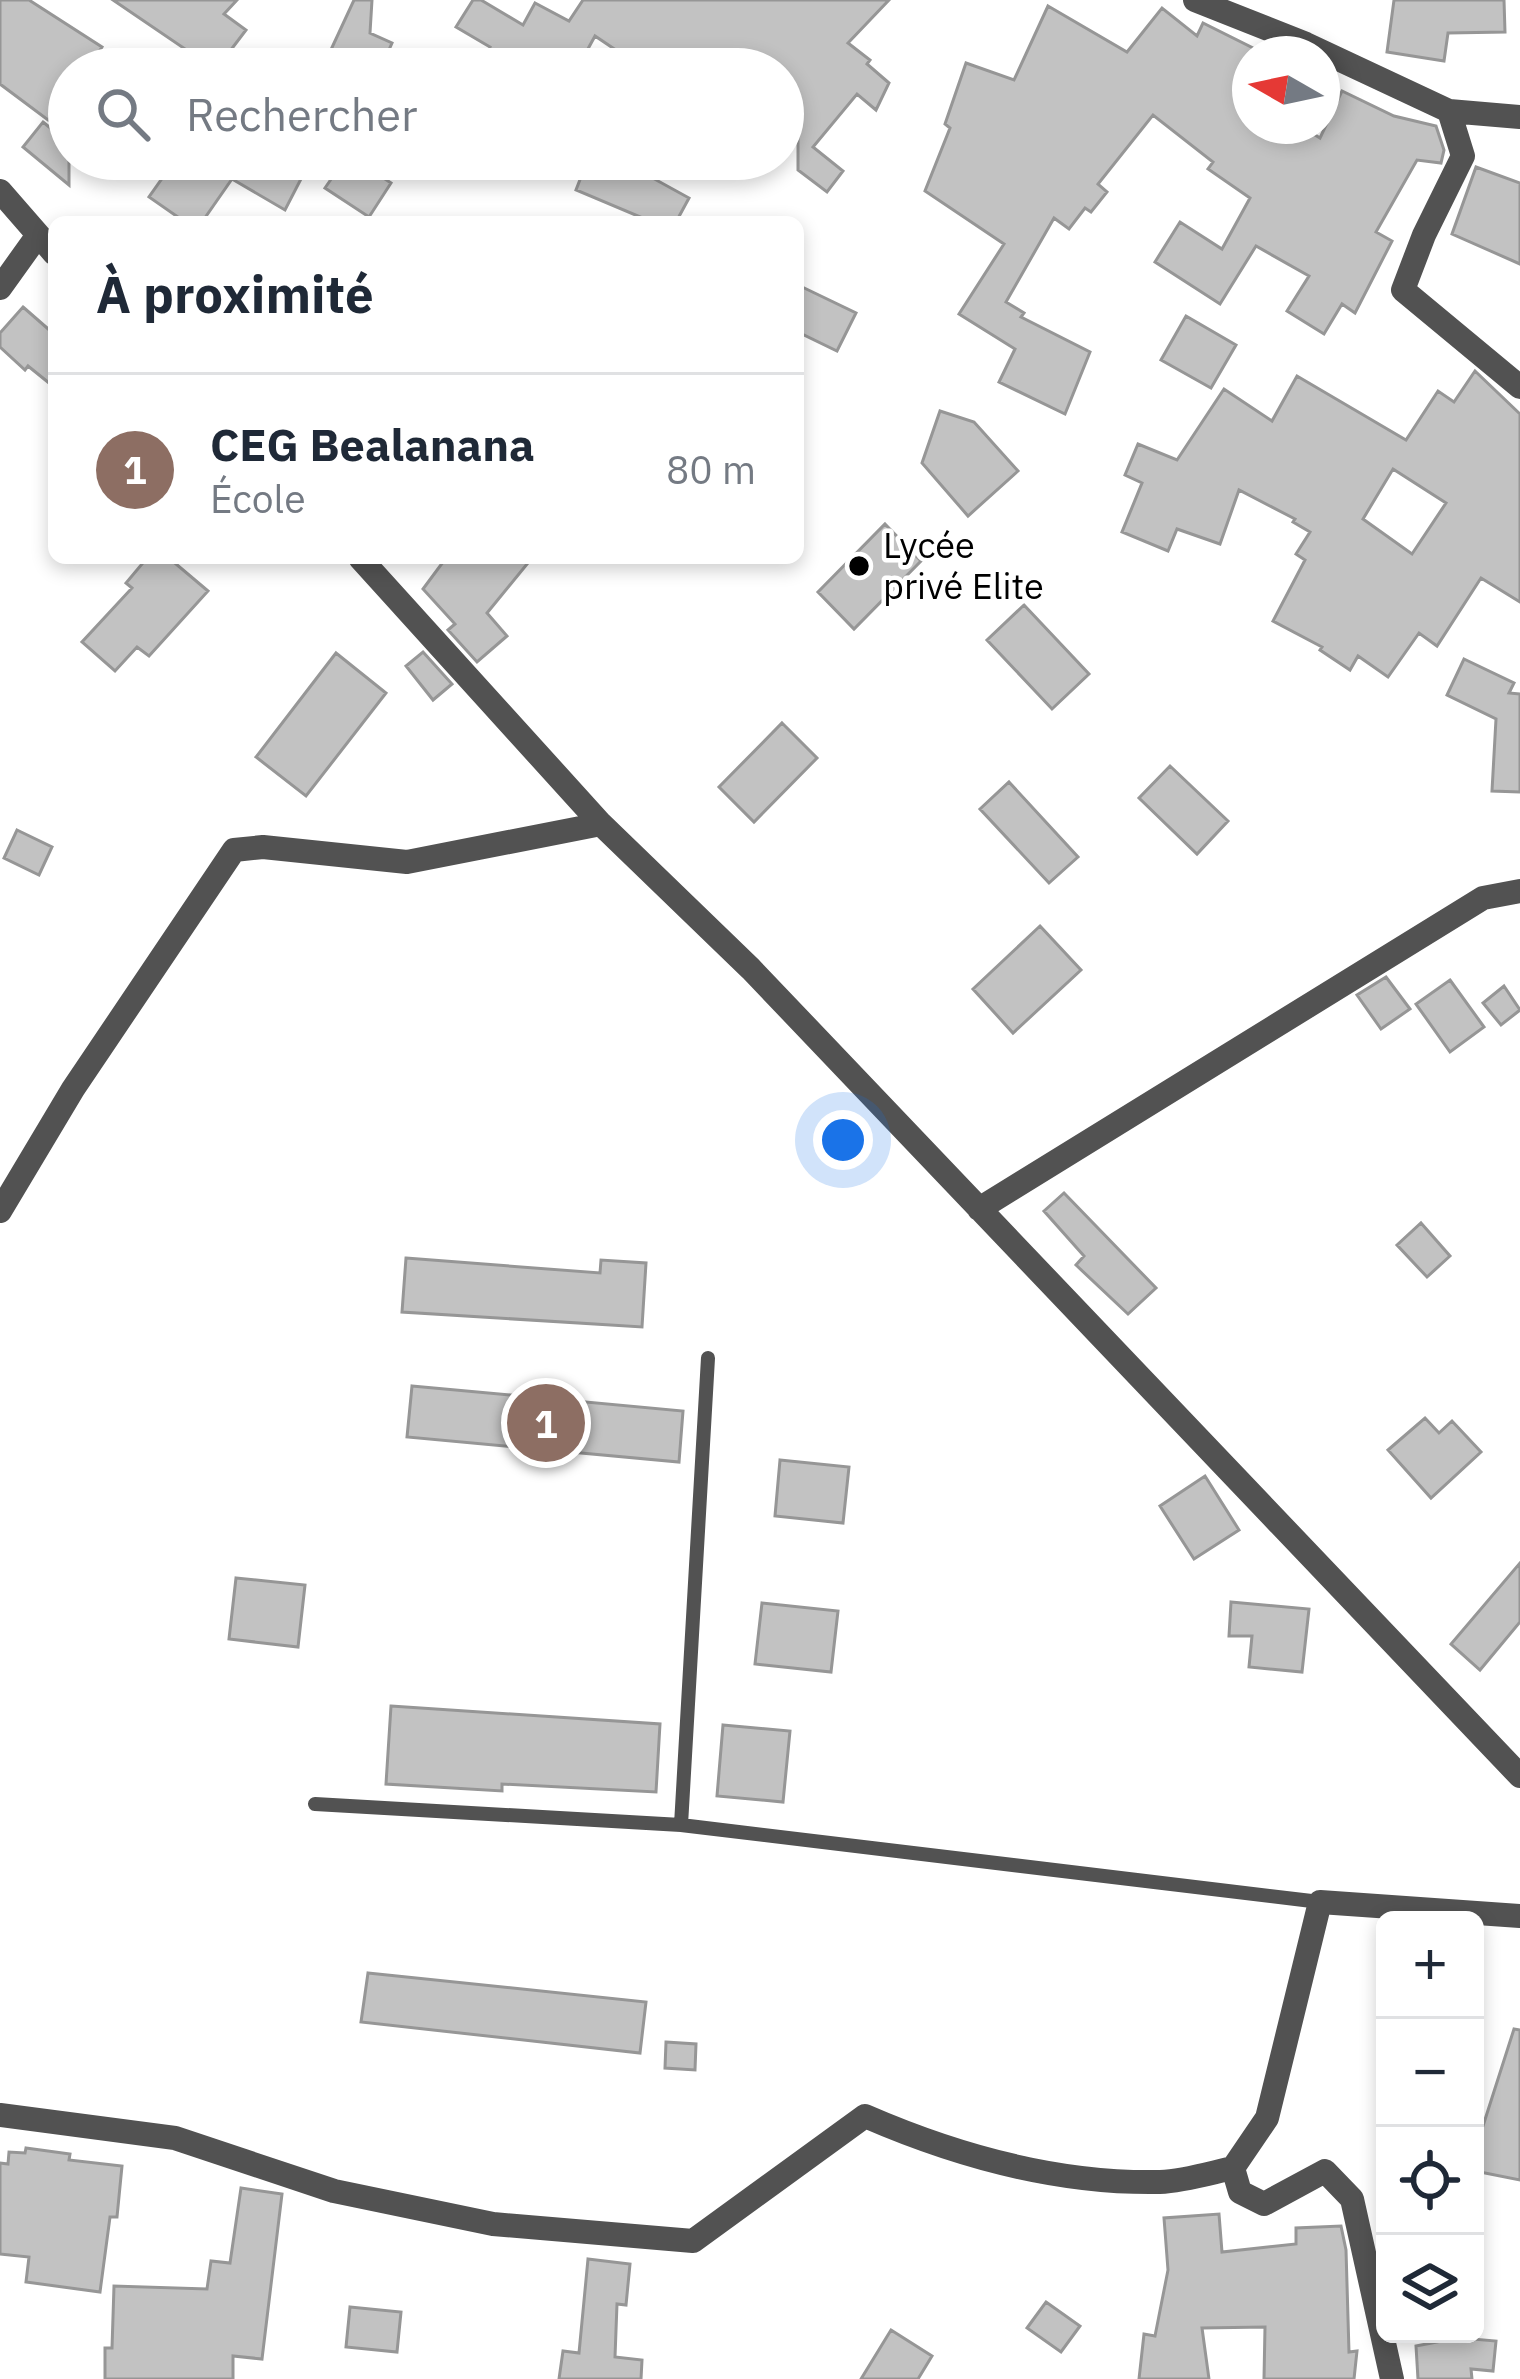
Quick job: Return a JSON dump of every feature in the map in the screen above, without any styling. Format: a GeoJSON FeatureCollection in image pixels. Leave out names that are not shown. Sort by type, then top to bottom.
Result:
{"type":"FeatureCollection","features":[{"type":"Feature","properties":{"kind":"street"},"geometry":{"type":"LineString","coordinates":[[1195,0],[1306,44],[1448,111],[1520,117]]}},
{"type":"Feature","properties":{"kind":"street"},"geometry":{"type":"LineString","coordinates":[[1448,111],[1462,156],[1403,290],[1520,387]]}},
{"type":"Feature","properties":{"kind":"street"},"geometry":{"type":"LineString","coordinates":[[0,191],[46,244],[0,288]]}},
{"type":"Feature","properties":{"kind":"street"},"geometry":{"type":"LineString","coordinates":[[365,564],[601,824],[751,969],[1520,1776]]}},
{"type":"Feature","properties":{"kind":"street"},"geometry":{"type":"LineString","coordinates":[[0,1211],[73,1089],[234,850],[263,847],[407,862],[601,824]]}},
{"type":"Feature","properties":{"kind":"street"},"geometry":{"type":"LineString","coordinates":[[979,1209],[1483,898],[1520,891]]}},
{"type":"Feature","properties":{"kind":"street"},"geometry":{"type":"LineString","coordinates":[[0,2115],[175,2138],[334,2191],[493,2224],[693,2241],[865,2116],[1017,2168],[1163,2182],[1233,2168],[1267,2118],[1320,1902],[1520,1916]]}},
{"type":"Feature","properties":{"kind":"street"},"geometry":{"type":"LineString","coordinates":[[1233,2168],[1240,2192],[1264,2204],[1325,2170],[1352,2199],[1392,2379]]}},
{"type":"Feature","properties":{"kind":"lane"},"geometry":{"type":"LineString","coordinates":[[680,1825],[708,1358]]}},
{"type":"Feature","properties":{"kind":"lane"},"geometry":{"type":"LineString","coordinates":[[315,1804],[680,1825],[1320,1902]]}},
{"type":"Feature","properties":{"kind":"building"},"geometry":{"type":"Polygon","coordinates":[[[0,0],[29,0],[102,47],[48,48],[48,120],[0,84],[0,0]]]}},
{"type":"Feature","properties":{"kind":"building"},"geometry":{"type":"Polygon","coordinates":[[[113,0],[237,0],[224,14],[246,30],[232,48],[184,48],[113,0]]]}},
{"type":"Feature","properties":{"kind":"building"},"geometry":{"type":"Polygon","coordinates":[[[354,0],[372,0],[370,33],[392,43],[390,48],[332,48],[354,0]]]}},
{"type":"Feature","properties":{"kind":"building"},"geometry":{"type":"Polygon","coordinates":[[[473,0],[523,25],[535,3],[569,21],[583,0],[889,0],[848,43],[889,83],[876,110],[857,94],[813,147],[843,171],[827,192],[804,175],[804,48],[613,48],[595,36],[588,48],[489,48],[456,27],[473,0]]]}},
{"type":"Feature","properties":{"kind":"building"},"geometry":{"type":"Polygon","coordinates":[[[1394,0],[1504,0],[1505,32],[1448,33],[1444,61],[1387,52],[1394,0]]]}},
{"type":"Feature","properties":{"kind":"building"},"geometry":{"type":"Polygon","coordinates":[[[1048,6],[1127,52],[1162,8],[1197,36],[1203,23],[1232,38],[1232,144],[1340,144],[1342,91],[1394,116],[1436,126],[1444,150],[1441,163],[1417,160],[1376,232],[1392,241],[1355,313],[1342,304],[1324,334],[1287,311],[1309,276],[1256,246],[1220,304],[1155,262],[1180,222],[1222,249],[1250,198],[1208,169],[1213,162],[1153,115],[1098,184],[1107,192],[1091,212],[1085,208],[1069,229],[1054,218],[1006,302],[1024,313],[1021,317],[1090,352],[1065,414],[999,382],[1015,349],[959,314],[1004,244],[925,191],[950,128],[945,124],[966,63],[1014,80],[1048,6]]]}},
{"type":"Feature","properties":{"kind":"building"},"geometry":{"type":"Polygon","coordinates":[[[43,122],[48,126],[48,168],[23,147],[43,122]]]}},
{"type":"Feature","properties":{"kind":"building"},"geometry":{"type":"Polygon","coordinates":[[[1476,167],[1520,183],[1520,264],[1452,234],[1476,167]]]}},
{"type":"Feature","properties":{"kind":"building"},"geometry":{"type":"Polygon","coordinates":[[[161,180],[231,180],[206,216],[176,216],[149,197],[161,180]]]}},
{"type":"Feature","properties":{"kind":"building"},"geometry":{"type":"Polygon","coordinates":[[[234,180],[300,180],[285,210],[234,180]]]}},
{"type":"Feature","properties":{"kind":"building"},"geometry":{"type":"Polygon","coordinates":[[[331,180],[391,183],[370,216],[325,188],[331,180]]]}},
{"type":"Feature","properties":{"kind":"building"},"geometry":{"type":"Polygon","coordinates":[[[580,180],[656,180],[689,198],[679,216],[638,216],[576,190],[580,180]]]}},
{"type":"Feature","properties":{"kind":"building"},"geometry":{"type":"Polygon","coordinates":[[[804,288],[856,313],[837,351],[804,335],[804,288]]]}},
{"type":"Feature","properties":{"kind":"building"},"geometry":{"type":"Polygon","coordinates":[[[23,307],[48,329],[48,382],[28,366],[25,370],[0,347],[0,333],[23,307]]]}},
{"type":"Feature","properties":{"kind":"building"},"geometry":{"type":"Polygon","coordinates":[[[1186,316],[1236,345],[1211,388],[1161,360],[1186,316]]]}},
{"type":"Feature","properties":{"kind":"building"},"geometry":{"type":"Polygon","coordinates":[[[1475,371],[1520,414],[1520,602],[1481,578],[1437,646],[1419,633],[1388,677],[1358,656],[1350,670],[1322,647],[1273,621],[1305,560],[1296,554],[1310,532],[1295,519],[1239,490],[1220,544],[1177,529],[1168,551],[1122,532],[1142,483],[1125,475],[1138,444],[1177,460],[1224,389],[1272,421],[1297,376],[1406,440],[1438,391],[1454,402],[1475,371]],[[1393,469],[1363,519],[1412,554],[1446,503],[1393,469]]]}},
{"type":"Feature","properties":{"kind":"building"},"geometry":{"type":"Polygon","coordinates":[[[940,411],[974,422],[1018,471],[968,516],[922,463],[940,411]]]}},
{"type":"Feature","properties":{"kind":"building"},"geometry":{"type":"Polygon","coordinates":[[[885,524],[921,561],[854,629],[818,592],[885,524]]]}},
{"type":"Feature","properties":{"kind":"building"},"geometry":{"type":"Polygon","coordinates":[[[142,564],[176,564],[208,591],[149,656],[137,647],[115,671],[82,642],[132,588],[126,583],[142,564]]]}},
{"type":"Feature","properties":{"kind":"building"},"geometry":{"type":"Polygon","coordinates":[[[442,564],[527,564],[487,613],[507,636],[477,662],[448,630],[455,624],[423,589],[442,564]]]}},
{"type":"Feature","properties":{"kind":"building"},"geometry":{"type":"Polygon","coordinates":[[[1024,605],[1089,674],[1052,709],[987,640],[1024,605]]]}},
{"type":"Feature","properties":{"kind":"building"},"geometry":{"type":"Polygon","coordinates":[[[423,652],[452,684],[433,700],[406,666],[423,652]]]}},
{"type":"Feature","properties":{"kind":"building"},"geometry":{"type":"Polygon","coordinates":[[[336,653],[386,693],[306,796],[256,757],[336,653]]]}},
{"type":"Feature","properties":{"kind":"building"},"geometry":{"type":"Polygon","coordinates":[[[1464,659],[1514,683],[1509,693],[1520,694],[1520,792],[1492,791],[1496,719],[1447,695],[1464,659]]]}},
{"type":"Feature","properties":{"kind":"building"},"geometry":{"type":"Polygon","coordinates":[[[782,723],[817,758],[754,822],[719,787],[782,723]]]}},
{"type":"Feature","properties":{"kind":"building"},"geometry":{"type":"Polygon","coordinates":[[[1170,766],[1228,821],[1197,854],[1139,798],[1170,766]]]}},
{"type":"Feature","properties":{"kind":"building"},"geometry":{"type":"Polygon","coordinates":[[[1009,782],[1078,857],[1049,883],[980,809],[1009,782]]]}},
{"type":"Feature","properties":{"kind":"building"},"geometry":{"type":"Polygon","coordinates":[[[17,830],[52,847],[39,875],[4,858],[17,830]]]}},
{"type":"Feature","properties":{"kind":"building"},"geometry":{"type":"Polygon","coordinates":[[[1040,926],[1081,970],[1013,1033],[973,989],[1040,926]]]}},
{"type":"Feature","properties":{"kind":"building"},"geometry":{"type":"Polygon","coordinates":[[[1386,977],[1410,1009],[1381,1029],[1357,995],[1386,977]]]}},
{"type":"Feature","properties":{"kind":"building"},"geometry":{"type":"Polygon","coordinates":[[[1450,980],[1484,1027],[1450,1052],[1416,1004],[1450,980]]]}},
{"type":"Feature","properties":{"kind":"building"},"geometry":{"type":"Polygon","coordinates":[[[1504,986],[1520,1010],[1501,1025],[1483,1003],[1504,986]]]}},
{"type":"Feature","properties":{"kind":"building"},"geometry":{"type":"Polygon","coordinates":[[[1064,1193],[1156,1288],[1128,1314],[1076,1265],[1084,1256],[1044,1211],[1064,1193]]]}},
{"type":"Feature","properties":{"kind":"building"},"geometry":{"type":"Polygon","coordinates":[[[1421,1223],[1450,1256],[1427,1277],[1397,1245],[1421,1223]]]}},
{"type":"Feature","properties":{"kind":"building"},"geometry":{"type":"Polygon","coordinates":[[[406,1258],[600,1273],[601,1260],[646,1263],[642,1327],[402,1312],[406,1258]]]}},
{"type":"Feature","properties":{"kind":"building"},"geometry":{"type":"Polygon","coordinates":[[[412,1386],[683,1411],[679,1462],[407,1437],[412,1386]]]}},
{"type":"Feature","properties":{"kind":"building"},"geometry":{"type":"Polygon","coordinates":[[[1425,1418],[1439,1433],[1452,1421],[1481,1452],[1431,1498],[1388,1450],[1425,1418]]]}},
{"type":"Feature","properties":{"kind":"building"},"geometry":{"type":"Polygon","coordinates":[[[780,1460],[849,1467],[843,1523],[775,1516],[780,1460]]]}},
{"type":"Feature","properties":{"kind":"building"},"geometry":{"type":"Polygon","coordinates":[[[1205,1476],[1239,1530],[1194,1559],[1160,1506],[1205,1476]]]}},
{"type":"Feature","properties":{"kind":"building"},"geometry":{"type":"Polygon","coordinates":[[[1520,1563],[1520,1622],[1480,1670],[1451,1644],[1520,1563]]]}},
{"type":"Feature","properties":{"kind":"building"},"geometry":{"type":"Polygon","coordinates":[[[236,1578],[305,1585],[298,1647],[229,1639],[236,1578]]]}},
{"type":"Feature","properties":{"kind":"building"},"geometry":{"type":"Polygon","coordinates":[[[1231,1602],[1309,1609],[1302,1672],[1249,1667],[1252,1636],[1229,1636],[1231,1602]]]}},
{"type":"Feature","properties":{"kind":"building"},"geometry":{"type":"Polygon","coordinates":[[[762,1603],[838,1611],[831,1672],[755,1664],[762,1603]]]}},
{"type":"Feature","properties":{"kind":"building"},"geometry":{"type":"Polygon","coordinates":[[[391,1706],[660,1724],[656,1792],[386,1784],[391,1706]]]}},
{"type":"Feature","properties":{"kind":"building"},"geometry":{"type":"Polygon","coordinates":[[[723,1725],[790,1731],[783,1802],[717,1796],[723,1725]]]}},
{"type":"Feature","properties":{"kind":"building"},"geometry":{"type":"Polygon","coordinates":[[[368,1973],[646,2002],[640,2053],[361,2022],[368,1973]]]}},
{"type":"Feature","properties":{"kind":"building"},"geometry":{"type":"Polygon","coordinates":[[[1514,2029],[1520,2030],[1520,2180],[1484,2173],[1484,2123],[1514,2029]]]}},
{"type":"Feature","properties":{"kind":"building"},"geometry":{"type":"Polygon","coordinates":[[[666,2042],[696,2044],[695,2070],[665,2068],[666,2042]]]}},
{"type":"Feature","properties":{"kind":"building"},"geometry":{"type":"Polygon","coordinates":[[[26,2148],[70,2154],[69,2160],[122,2166],[117,2217],[110,2217],[100,2292],[26,2282],[29,2257],[0,2254],[0,2163],[8,2164],[9,2152],[25,2153],[26,2148]]]}},
{"type":"Feature","properties":{"kind":"building"},"geometry":{"type":"Polygon","coordinates":[[[241,2188],[282,2194],[262,2359],[233,2356],[233,2379],[105,2379],[105,2348],[112,2348],[114,2286],[207,2289],[211,2261],[230,2263],[241,2188]]]}},
{"type":"Feature","properties":{"kind":"building"},"geometry":{"type":"Polygon","coordinates":[[[1219,2214],[1222,2252],[1296,2244],[1296,2228],[1341,2226],[1349,2352],[1357,2351],[1354,2379],[1264,2379],[1265,2327],[1202,2328],[1209,2379],[1139,2379],[1144,2334],[1155,2336],[1168,2270],[1164,2218],[1219,2214]]]}},
{"type":"Feature","properties":{"kind":"building"},"geometry":{"type":"Polygon","coordinates":[[[588,2259],[630,2264],[626,2305],[617,2304],[615,2357],[642,2360],[641,2379],[559,2379],[563,2351],[579,2353],[588,2259]]]}},
{"type":"Feature","properties":{"kind":"building"},"geometry":{"type":"Polygon","coordinates":[[[1046,2302],[1080,2326],[1061,2352],[1027,2328],[1046,2302]]]}},
{"type":"Feature","properties":{"kind":"building"},"geometry":{"type":"Polygon","coordinates":[[[350,2307],[401,2312],[397,2352],[346,2347],[350,2307]]]}},
{"type":"Feature","properties":{"kind":"building"},"geometry":{"type":"Polygon","coordinates":[[[891,2330],[932,2356],[918,2379],[861,2379],[891,2330]]]}},
{"type":"Feature","properties":{"kind":"building"},"geometry":{"type":"Polygon","coordinates":[[[1496,2341],[1493,2371],[1471,2369],[1472,2379],[1418,2379],[1416,2346],[1496,2341]]]}},
{"type":"Feature","properties":{"kind":"place","name":"Lycée privé Elite"},"geometry":{"type":"Point","coordinates":[859,566]}},
{"type":"Feature","properties":{"kind":"place","name":"CEG Bealanana"},"geometry":{"type":"Point","coordinates":[546,1423]}}]}
